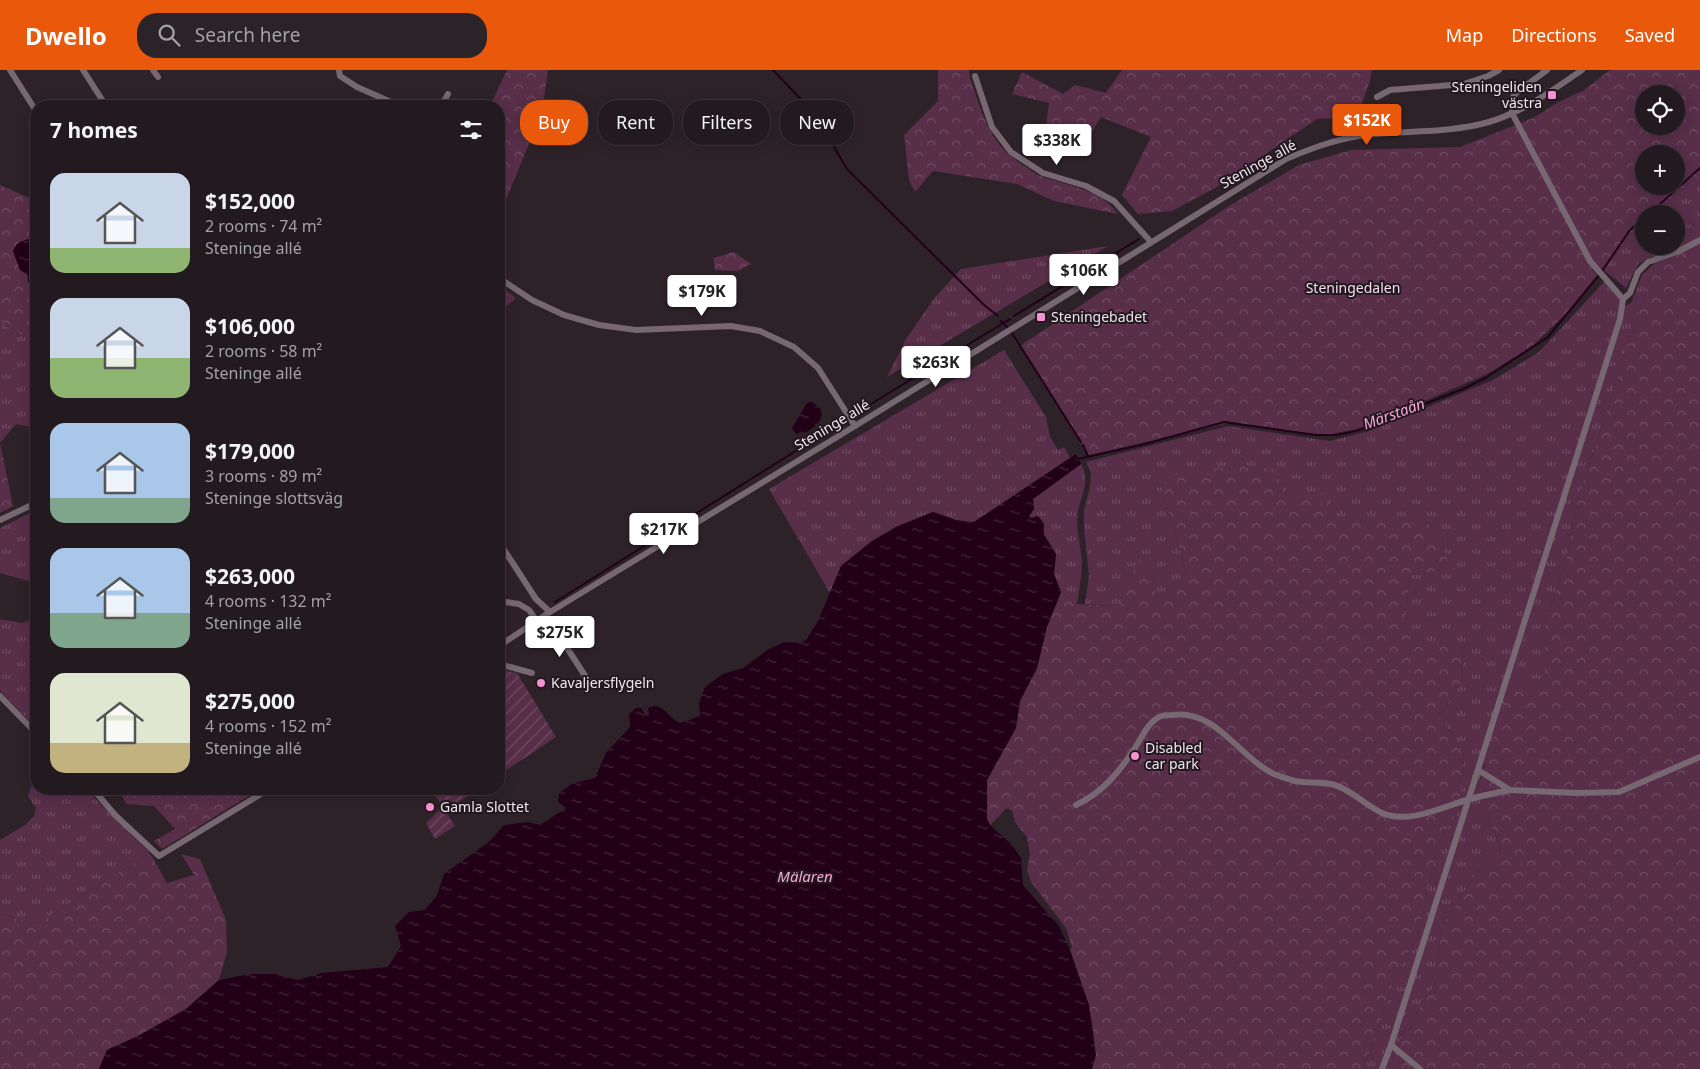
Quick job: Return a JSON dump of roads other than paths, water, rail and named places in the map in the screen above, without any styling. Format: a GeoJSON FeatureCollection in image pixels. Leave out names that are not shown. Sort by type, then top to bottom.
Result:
{"type":"FeatureCollection","features":[{"type":"Feature","properties":{"kind":"street"},"geometry":{"type":"LineString","coordinates":[[10,70],[30,102]]}},
{"type":"Feature","properties":{"kind":"street"},"geometry":{"type":"LineString","coordinates":[[83,70],[102,100]]}},
{"type":"Feature","properties":{"kind":"street"},"geometry":{"type":"LineString","coordinates":[[153,70],[158,77]]}},
{"type":"Feature","properties":{"kind":"street"},"geometry":{"type":"LineString","coordinates":[[339,70],[340,76],[358,87],[387,100]]}},
{"type":"Feature","properties":{"kind":"street"},"geometry":{"type":"LineString","coordinates":[[1377,97],[1390,90],[1464,84],[1499,70]]}},
{"type":"Feature","properties":{"kind":"street"},"geometry":{"type":"LineString","coordinates":[[1547,70],[1516,93],[1513,97],[1512,113],[1594,267],[1624,299]]}},
{"type":"Feature","properties":{"kind":"street","name":"Steninge allé"},"geometry":{"type":"LineString","coordinates":[[505,642],[550,612],[1286,159],[1321,145],[1359,136],[1460,128],[1489,122],[1512,113],[1548,94],[1582,70]]}},
{"type":"Feature","properties":{"kind":"street"},"geometry":{"type":"LineString","coordinates":[[975,76],[992,127],[1011,152],[1042,172],[1086,186],[1114,201],[1151,242]]}},
{"type":"Feature","properties":{"kind":"street"},"geometry":{"type":"LineString","coordinates":[[444,100],[448,94]]}},
{"type":"Feature","properties":{"kind":"street"},"geometry":{"type":"LineString","coordinates":[[1382,1069],[1620,319],[1624,299],[1630,293],[1638,272],[1648,262],[1679,251],[1700,240]]}},
{"type":"Feature","properties":{"kind":"street"},"geometry":{"type":"LineString","coordinates":[[505,282],[532,300],[564,315],[599,325],[636,330],[731,326],[760,331],[794,347],[818,368],[855,426]]}},
{"type":"Feature","properties":{"kind":"street"},"geometry":{"type":"LineString","coordinates":[[0,520],[30,506]]}},
{"type":"Feature","properties":{"kind":"street"},"geometry":{"type":"LineString","coordinates":[[505,551],[536,599],[550,612]]}},
{"type":"Feature","properties":{"kind":"street"},"geometry":{"type":"LineString","coordinates":[[505,601],[519,604],[529,610],[537,621],[550,625],[558,634],[591,685]]}},
{"type":"Feature","properties":{"kind":"street"},"geometry":{"type":"LineString","coordinates":[[505,666],[532,673]]}},
{"type":"Feature","properties":{"kind":"street"},"geometry":{"type":"LineString","coordinates":[[0,696],[30,727]]}},
{"type":"Feature","properties":{"kind":"street"},"geometry":{"type":"LineString","coordinates":[[1076,805],[1102,790],[1133,752],[1148,727],[1161,716],[1180,714],[1195,716],[1214,725],[1243,752],[1270,772],[1296,781],[1322,782],[1341,787],[1383,814],[1408,817],[1434,812],[1468,799],[1510,790],[1577,793],[1619,792],[1700,758]]}},
{"type":"Feature","properties":{"kind":"street"},"geometry":{"type":"LineString","coordinates":[[1478,770],[1510,790]]}},
{"type":"Feature","properties":{"kind":"street"},"geometry":{"type":"LineString","coordinates":[[98,795],[115,815],[159,856],[259,795]]}},
{"type":"Feature","properties":{"kind":"street"},"geometry":{"type":"LineString","coordinates":[[1391,1045],[1420,1069]]}},
{"type":"Feature","properties":{"kind":"water"},"geometry":{"type":"Polygon","coordinates":[[[30,239],[30,284],[27,274],[20,270],[13,251],[17,244],[30,239]]]}},
{"type":"Feature","properties":{"kind":"water"},"geometry":{"type":"Polygon","coordinates":[[[810,402],[817,405],[821,410],[819,421],[809,430],[796,434],[792,428],[807,403],[810,402]]]}},
{"type":"Feature","properties":{"kind":"water","name":"Mälaren"},"geometry":{"type":"Polygon","coordinates":[[[1076,454],[1081,464],[1033,499],[1034,509],[1029,516],[1031,518],[1038,516],[1044,524],[1044,535],[1056,554],[1054,574],[1061,592],[1047,627],[1037,668],[1020,701],[1016,728],[987,780],[987,819],[990,825],[1011,844],[1021,858],[1023,885],[1059,926],[1070,950],[1089,1005],[1096,1055],[1092,1069],[99,1069],[107,1050],[138,1036],[186,1009],[219,980],[250,974],[276,974],[298,980],[321,973],[388,967],[401,946],[395,926],[409,912],[425,910],[437,895],[444,874],[490,841],[504,825],[528,822],[540,825],[566,808],[558,802],[559,793],[573,783],[595,778],[606,753],[630,727],[629,714],[636,708],[641,708],[646,716],[649,715],[648,708],[657,706],[680,723],[700,716],[699,703],[705,687],[723,674],[743,668],[769,649],[784,642],[798,643],[806,640],[818,621],[841,566],[872,541],[896,527],[933,512],[956,520],[974,522],[1076,454]]]}},
{"type":"Feature","properties":{"kind":"waterway"},"geometry":{"type":"LineString","coordinates":[[773,70],[814,113],[847,169],[984,305],[998,316]]}},
{"type":"Feature","properties":{"kind":"waterway","name":"Märstaån"},"geometry":{"type":"LineString","coordinates":[[1659,205],[1700,168]]}},
{"type":"Feature","properties":{"kind":"waterway","name":"Märstaån"},"geometry":{"type":"LineString","coordinates":[[1602,271],[1630,230],[1635,226]]}},
{"type":"Feature","properties":{"kind":"waterway"},"geometry":{"type":"LineString","coordinates":[[1014,316],[1139,239]]}},
{"type":"Feature","properties":{"kind":"waterway","name":"Märstaån"},"geometry":{"type":"LineString","coordinates":[[1078,459],[1145,444],[1224,422],[1315,435],[1336,435],[1356,431],[1463,389],[1487,377],[1548,337],[1599,275]]}},
{"type":"Feature","properties":{"kind":"waterway"},"geometry":{"type":"LineString","coordinates":[[861,410],[1010,319]]}},
{"type":"Feature","properties":{"kind":"waterway"},"geometry":{"type":"LineString","coordinates":[[1001,321],[1007,327]]}},
{"type":"Feature","properties":{"kind":"waterway"},"geometry":{"type":"LineString","coordinates":[[1012,333],[1081,442]]}},
{"type":"Feature","properties":{"kind":"waterway"},"geometry":{"type":"LineString","coordinates":[[555,602],[842,422]]}},
{"type":"Feature","properties":{"kind":"waterway"},"geometry":{"type":"LineString","coordinates":[[1083,445],[1088,456]]}},
{"type":"Feature","properties":{"kind":"place","name":"Steningeliden västra"},"geometry":{"type":"Point","coordinates":[1552,95]}},
{"type":"Feature","properties":{"kind":"place","name":"Steningebadet"},"geometry":{"type":"Point","coordinates":[1041,317]}},
{"type":"Feature","properties":{"kind":"place","name":"Kavaljersflygeln"},"geometry":{"type":"Point","coordinates":[541,683]}},
{"type":"Feature","properties":{"kind":"place","name":"Disabled car park"},"geometry":{"type":"Point","coordinates":[1135,756]}},
{"type":"Feature","properties":{"kind":"place","name":"Gamla Slottet"},"geometry":{"type":"Point","coordinates":[430,807]}},
{"type":"Feature","properties":{"kind":"park label","name":"Steningedalen"},"geometry":{"type":"Point","coordinates":[1353,288]}}]}
